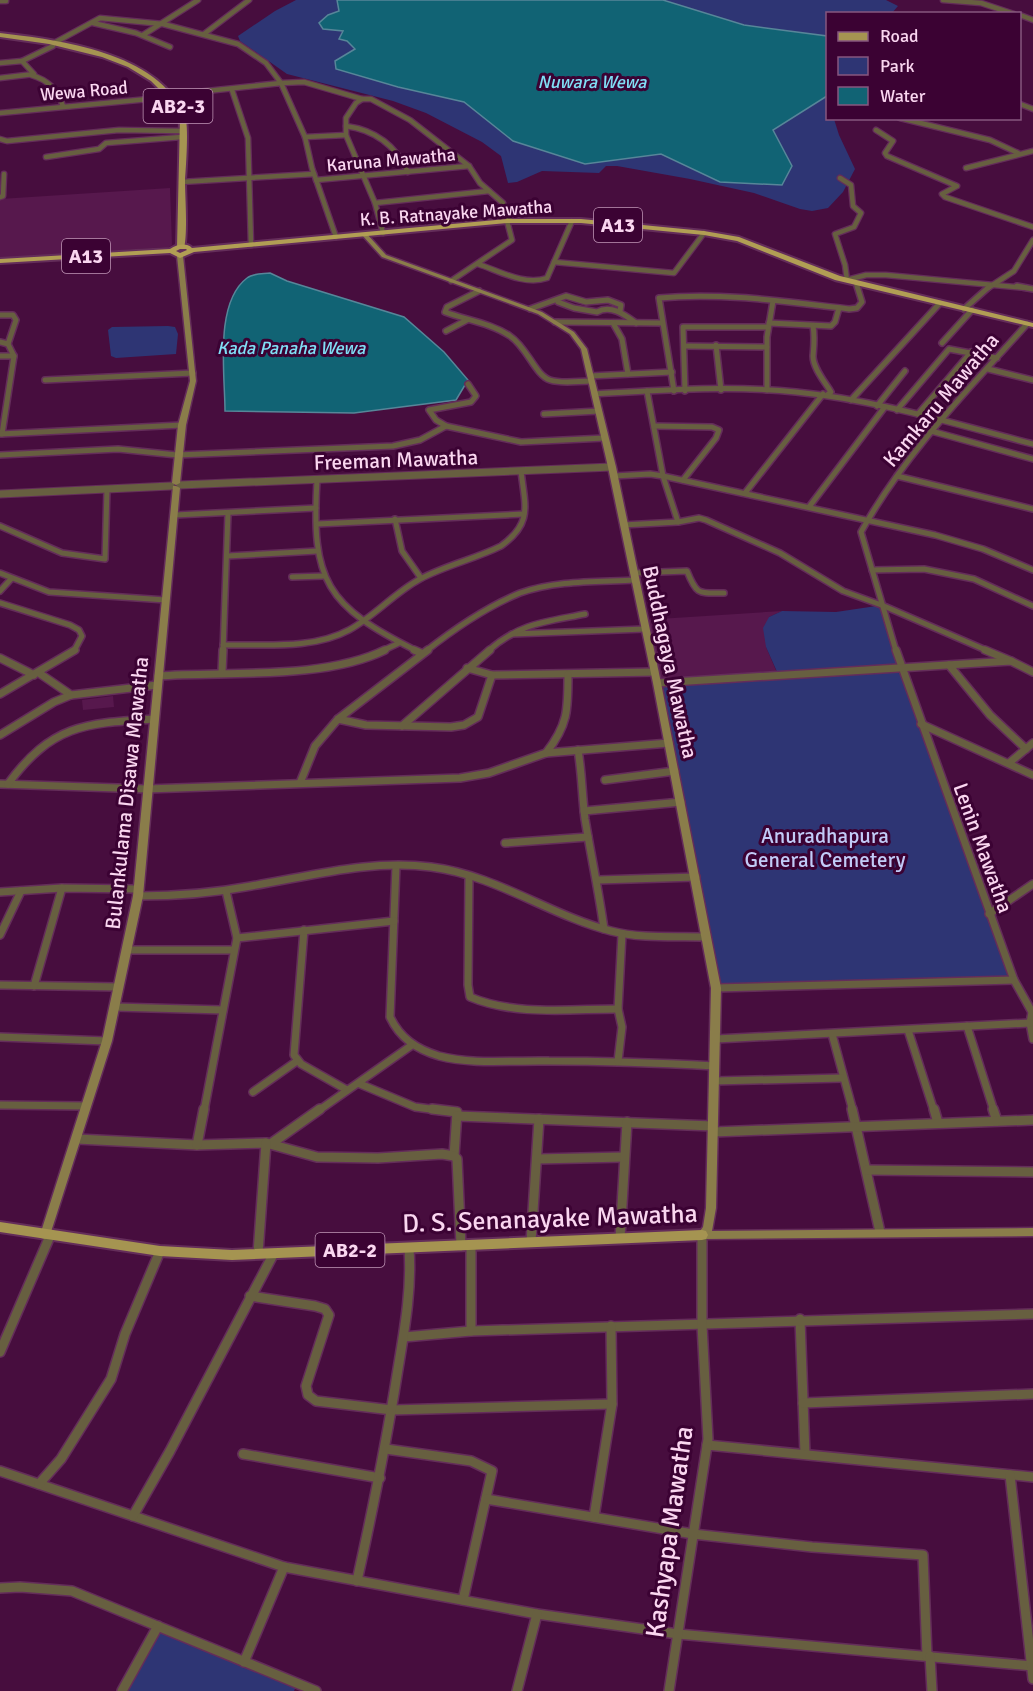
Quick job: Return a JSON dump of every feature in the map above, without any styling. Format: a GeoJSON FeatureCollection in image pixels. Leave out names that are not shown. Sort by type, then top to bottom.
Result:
{"type":"FeatureCollection","features":[{"type":"Feature","properties":{"kind":"highway","name":"K. B. Ratnayake Mawatha"},"geometry":{"type":"LineString","coordinates":[[191,250],[509,221],[572,221],[704,233],[756,244],[825,273],[856,283],[1030,325]]}},
{"type":"Feature","properties":{"kind":"highway"},"geometry":{"type":"LineString","coordinates":[[181,246],[191,250],[180,256],[171,251],[181,246]]}},
{"type":"Feature","properties":{"kind":"highway","name":"A13"},"geometry":{"type":"LineString","coordinates":[[0,261],[171,251]]}},
{"type":"Feature","properties":{"kind":"main road","name":"AB2-3"},"geometry":{"type":"LineString","coordinates":[[0,35],[55,44],[121,62],[150,79],[170,96],[183,118],[181,182],[183,234],[181,246]]}},
{"type":"Feature","properties":{"kind":"main road","name":"Buddhagaya Mawatha"},"geometry":{"type":"LineString","coordinates":[[364,234],[384,256],[530,309],[555,322],[572,333],[584,349],[613,471],[655,672],[716,988],[710,1222],[702,1235]]}},
{"type":"Feature","properties":{"kind":"main road","name":"Bulankulama Disawa Mawatha"},"geometry":{"type":"LineString","coordinates":[[48,1235],[107,1041],[137,893],[175,515],[177,454],[193,381],[180,256]]}},
{"type":"Feature","properties":{"kind":"main road","name":"D. S. Senanayake Mawatha"},"geometry":{"type":"LineString","coordinates":[[0,1227],[160,1251],[204,1254],[258,1254],[702,1235],[1033,1232]]}},
{"type":"Feature","properties":{"kind":"street"},"geometry":{"type":"LineString","coordinates":[[143,35],[198,0]]}},
{"type":"Feature","properties":{"kind":"street"},"geometry":{"type":"LineString","coordinates":[[204,34],[249,0]]}},
{"type":"Feature","properties":{"kind":"street"},"geometry":{"type":"LineString","coordinates":[[943,0],[981,3],[1008,12]]}},
{"type":"Feature","properties":{"kind":"street"},"geometry":{"type":"LineString","coordinates":[[0,1],[6,1]]}},
{"type":"Feature","properties":{"kind":"street"},"geometry":{"type":"LineString","coordinates":[[0,63],[22,61],[95,19],[108,18],[163,24],[238,44],[266,63],[281,83],[305,137],[314,174],[336,237]]}},
{"type":"Feature","properties":{"kind":"street"},"geometry":{"type":"LineString","coordinates":[[88,23],[103,24],[143,35],[170,46]]}},
{"type":"Feature","properties":{"kind":"street"},"geometry":{"type":"LineString","coordinates":[[22,61],[32,71],[31,75]]}},
{"type":"Feature","properties":{"kind":"street"},"geometry":{"type":"LineString","coordinates":[[0,78],[37,76],[58,91],[63,106]]}},
{"type":"Feature","properties":{"kind":"street","name":"Wewa Road"},"geometry":{"type":"LineString","coordinates":[[0,113],[304,82],[362,99],[371,99],[410,120],[469,166],[480,183],[503,203],[509,221]]}},
{"type":"Feature","properties":{"kind":"street"},"geometry":{"type":"LineString","coordinates":[[232,90],[248,138],[251,245]]}},
{"type":"Feature","properties":{"kind":"street"},"geometry":{"type":"LineString","coordinates":[[362,99],[346,118],[346,135],[375,202],[383,233]]}},
{"type":"Feature","properties":{"kind":"street"},"geometry":{"type":"LineString","coordinates":[[906,120],[993,141],[1018,153]]}},
{"type":"Feature","properties":{"kind":"street"},"geometry":{"type":"LineString","coordinates":[[346,126],[361,127],[374,132],[404,163],[408,172]]}},
{"type":"Feature","properties":{"kind":"street"},"geometry":{"type":"LineString","coordinates":[[0,139],[7,141],[119,130],[182,134]]}},
{"type":"Feature","properties":{"kind":"street"},"geometry":{"type":"LineString","coordinates":[[876,130],[892,141],[885,153],[887,156],[957,186],[944,192],[942,194],[945,197],[1033,227]]}},
{"type":"Feature","properties":{"kind":"street"},"geometry":{"type":"LineString","coordinates":[[46,157],[99,149],[106,143],[182,134]]}},
{"type":"Feature","properties":{"kind":"street"},"geometry":{"type":"LineString","coordinates":[[305,137],[346,135]]}},
{"type":"Feature","properties":{"kind":"street"},"geometry":{"type":"LineString","coordinates":[[966,168],[1033,151]]}},
{"type":"Feature","properties":{"kind":"street","name":"Karuna Mawatha"},"geometry":{"type":"LineString","coordinates":[[316,180],[469,166]]}},
{"type":"Feature","properties":{"kind":"street"},"geometry":{"type":"LineString","coordinates":[[0,197],[3,196],[4,174]]}},
{"type":"Feature","properties":{"kind":"street"},"geometry":{"type":"LineString","coordinates":[[181,182],[314,174]]}},
{"type":"Feature","properties":{"kind":"street"},"geometry":{"type":"LineString","coordinates":[[840,178],[851,185],[853,206],[861,213],[854,227],[835,234],[845,264],[847,280],[856,276],[878,275],[996,282],[1033,289]]}},
{"type":"Feature","properties":{"kind":"street"},"geometry":{"type":"LineString","coordinates":[[375,202],[489,191]]}},
{"type":"Feature","properties":{"kind":"street"},"geometry":{"type":"LineString","coordinates":[[452,281],[512,240],[509,221]]}},
{"type":"Feature","properties":{"kind":"street"},"geometry":{"type":"LineString","coordinates":[[478,264],[537,282],[547,278],[572,221]]}},
{"type":"Feature","properties":{"kind":"street"},"geometry":{"type":"LineString","coordinates":[[554,261],[674,273],[704,233]]}},
{"type":"Feature","properties":{"kind":"street"},"geometry":{"type":"LineString","coordinates":[[942,343],[968,310],[996,282],[1014,271],[1033,240]]}},
{"type":"Feature","properties":{"kind":"street"},"geometry":{"type":"LineString","coordinates":[[674,391],[658,298],[773,301],[849,309],[860,306],[862,302],[856,283]]}},
{"type":"Feature","properties":{"kind":"street"},"geometry":{"type":"LineString","coordinates":[[479,291],[445,310],[502,332],[518,341],[532,358],[540,375],[547,379],[591,379],[672,372]]}},
{"type":"Feature","properties":{"kind":"street"},"geometry":{"type":"LineString","coordinates":[[530,309],[545,302],[560,302],[566,297],[587,302],[613,300],[621,305],[620,311]]}},
{"type":"Feature","properties":{"kind":"street"},"geometry":{"type":"LineString","coordinates":[[556,301],[574,308],[597,312],[602,309],[620,311],[636,323]]}},
{"type":"Feature","properties":{"kind":"street"},"geometry":{"type":"LineString","coordinates":[[767,390],[767,347],[773,301]]}},
{"type":"Feature","properties":{"kind":"street"},"geometry":{"type":"LineString","coordinates":[[851,400],[940,303]]}},
{"type":"Feature","properties":{"kind":"street"},"geometry":{"type":"LineString","coordinates":[[685,391],[682,327],[831,326],[835,322],[839,308]]}},
{"type":"Feature","properties":{"kind":"street"},"geometry":{"type":"LineString","coordinates":[[0,315],[13,315],[16,320],[8,344],[14,356],[1,434],[182,425]]}},
{"type":"Feature","properties":{"kind":"street"},"geometry":{"type":"LineString","coordinates":[[446,331],[467,320]]}},
{"type":"Feature","properties":{"kind":"street"},"geometry":{"type":"LineString","coordinates":[[555,322],[662,323]]}},
{"type":"Feature","properties":{"kind":"street"},"geometry":{"type":"LineString","coordinates":[[613,323],[622,339],[628,374]]}},
{"type":"Feature","properties":{"kind":"street","name":"Kamkaru Mawatha"},"geometry":{"type":"LineString","coordinates":[[867,520],[931,431],[1030,325]]}},
{"type":"Feature","properties":{"kind":"street"},"geometry":{"type":"LineString","coordinates":[[745,493],[825,395],[831,392],[814,365],[816,343],[813,326]]}},
{"type":"Feature","properties":{"kind":"street"},"geometry":{"type":"LineString","coordinates":[[0,342],[8,344]]}},
{"type":"Feature","properties":{"kind":"street"},"geometry":{"type":"LineString","coordinates":[[716,345],[721,390]]}},
{"type":"Feature","properties":{"kind":"street"},"geometry":{"type":"LineString","coordinates":[[684,346],[767,347]]}},
{"type":"Feature","properties":{"kind":"street"},"geometry":{"type":"LineString","coordinates":[[897,410],[949,349],[997,358]]}},
{"type":"Feature","properties":{"kind":"street"},"geometry":{"type":"LineString","coordinates":[[918,414],[971,352]]}},
{"type":"Feature","properties":{"kind":"street"},"geometry":{"type":"LineString","coordinates":[[0,356],[14,356]]}},
{"type":"Feature","properties":{"kind":"street"},"geometry":{"type":"LineString","coordinates":[[988,369],[1033,380]]}},
{"type":"Feature","properties":{"kind":"street"},"geometry":{"type":"LineString","coordinates":[[809,507],[905,371]]}},
{"type":"Feature","properties":{"kind":"street"},"geometry":{"type":"LineString","coordinates":[[45,380],[193,373]]}},
{"type":"Feature","properties":{"kind":"street"},"geometry":{"type":"LineString","coordinates":[[468,384],[476,396],[471,402],[429,410],[436,420],[446,426],[521,442],[605,438]]}},
{"type":"Feature","properties":{"kind":"street"},"geometry":{"type":"LineString","coordinates":[[594,394],[767,390],[825,395],[918,414],[1033,444]]}},
{"type":"Feature","properties":{"kind":"street"},"geometry":{"type":"LineString","coordinates":[[647,391],[663,476],[678,522]]}},
{"type":"Feature","properties":{"kind":"street"},"geometry":{"type":"LineString","coordinates":[[544,414],[598,411]]}},
{"type":"Feature","properties":{"kind":"street"},"geometry":{"type":"LineString","coordinates":[[0,455],[118,449],[177,454],[393,446],[420,440],[446,426]]}},
{"type":"Feature","properties":{"kind":"street"},"geometry":{"type":"LineString","coordinates":[[654,426],[712,426],[719,430],[716,438],[683,480]]}},
{"type":"Feature","properties":{"kind":"street"},"geometry":{"type":"LineString","coordinates":[[931,431],[1033,459]]}},
{"type":"Feature","properties":{"kind":"street"},"geometry":{"type":"LineString","coordinates":[[223,645],[322,640],[346,633],[421,578],[495,549],[510,540],[522,528],[524,514],[521,471]]}},
{"type":"Feature","properties":{"kind":"street","name":"Freeman Mawatha"},"geometry":{"type":"LineString","coordinates":[[0,494],[521,471],[613,471]]}},
{"type":"Feature","properties":{"kind":"street"},"geometry":{"type":"LineString","coordinates":[[613,471],[663,476],[935,535],[983,549],[1033,570]]}},
{"type":"Feature","properties":{"kind":"street"},"geometry":{"type":"LineString","coordinates":[[897,476],[1033,509]]}},
{"type":"Feature","properties":{"kind":"street"},"geometry":{"type":"LineString","coordinates":[[317,480],[315,508],[317,551],[328,585],[364,621],[399,643],[421,653]]}},
{"type":"Feature","properties":{"kind":"street"},"geometry":{"type":"LineString","coordinates":[[0,526],[44,547],[68,555],[105,559],[107,489]]}},
{"type":"Feature","properties":{"kind":"street"},"geometry":{"type":"LineString","coordinates":[[175,515],[315,508]]}},
{"type":"Feature","properties":{"kind":"street"},"geometry":{"type":"LineString","coordinates":[[222,672],[228,513]]}},
{"type":"Feature","properties":{"kind":"street"},"geometry":{"type":"LineString","coordinates":[[317,525],[395,519],[524,514]]}},
{"type":"Feature","properties":{"kind":"street"},"geometry":{"type":"LineString","coordinates":[[623,525],[678,522],[699,518],[706,520],[780,554],[843,591],[884,606],[1033,672]]}},
{"type":"Feature","properties":{"kind":"street"},"geometry":{"type":"LineString","coordinates":[[395,519],[397,542],[403,557],[421,578]]}},
{"type":"Feature","properties":{"kind":"street"},"geometry":{"type":"LineString","coordinates":[[867,520],[861,532],[901,667]]}},
{"type":"Feature","properties":{"kind":"street"},"geometry":{"type":"LineString","coordinates":[[227,556],[317,551]]}},
{"type":"Feature","properties":{"kind":"street"},"geometry":{"type":"LineString","coordinates":[[872,570],[924,569],[974,579],[1033,606]]}},
{"type":"Feature","properties":{"kind":"street"},"geometry":{"type":"LineString","coordinates":[[300,783],[315,746],[338,719],[458,626],[521,593],[567,582],[687,571],[694,589],[700,593],[724,593]]}},
{"type":"Feature","properties":{"kind":"street"},"geometry":{"type":"LineString","coordinates":[[0,573],[49,592],[166,600]]}},
{"type":"Feature","properties":{"kind":"street"},"geometry":{"type":"LineString","coordinates":[[292,577],[325,576]]}},
{"type":"Feature","properties":{"kind":"street"},"geometry":{"type":"LineString","coordinates":[[0,591],[11,579]]}},
{"type":"Feature","properties":{"kind":"street"},"geometry":{"type":"LineString","coordinates":[[0,603],[70,625],[79,630],[82,636],[75,650],[0,694]]}},
{"type":"Feature","properties":{"kind":"street"},"geometry":{"type":"LineString","coordinates":[[402,726],[490,647],[510,634],[528,625],[585,614]]}},
{"type":"Feature","properties":{"kind":"street"},"geometry":{"type":"LineString","coordinates":[[510,634],[645,628]]}},
{"type":"Feature","properties":{"kind":"street"},"geometry":{"type":"LineString","coordinates":[[0,735],[54,702],[71,695],[222,672],[307,671],[348,664],[381,653],[399,643]]}},
{"type":"Feature","properties":{"kind":"street"},"geometry":{"type":"LineString","coordinates":[[0,658],[37,674],[71,695]]}},
{"type":"Feature","properties":{"kind":"street"},"geometry":{"type":"LineString","coordinates":[[657,683],[1011,661]]}},
{"type":"Feature","properties":{"kind":"street"},"geometry":{"type":"LineString","coordinates":[[949,665],[997,722],[1026,749]]}},
{"type":"Feature","properties":{"kind":"street","name":"Lenin Mawatha"},"geometry":{"type":"LineString","coordinates":[[901,667],[1014,980],[1032,1012],[1030,1023],[1033,1039]]}},
{"type":"Feature","properties":{"kind":"street"},"geometry":{"type":"LineString","coordinates":[[467,668],[492,675],[655,672]]}},
{"type":"Feature","properties":{"kind":"street"},"geometry":{"type":"LineString","coordinates":[[338,719],[366,725],[451,727],[478,717],[492,675]]}},
{"type":"Feature","properties":{"kind":"street"},"geometry":{"type":"LineString","coordinates":[[546,753],[561,735],[567,723],[568,675]]}},
{"type":"Feature","properties":{"kind":"street"},"geometry":{"type":"LineString","coordinates":[[4,784],[29,758],[72,729],[104,722],[154,719]]}},
{"type":"Feature","properties":{"kind":"street"},"geometry":{"type":"LineString","coordinates":[[921,724],[1033,775]]}},
{"type":"Feature","properties":{"kind":"street"},"geometry":{"type":"LineString","coordinates":[[4,784],[147,789],[460,778],[489,772],[546,753],[669,743]]}},
{"type":"Feature","properties":{"kind":"street"},"geometry":{"type":"LineString","coordinates":[[1009,763],[1033,743]]}},
{"type":"Feature","properties":{"kind":"street"},"geometry":{"type":"LineString","coordinates":[[578,750],[584,811],[592,863],[598,880],[604,929]]}},
{"type":"Feature","properties":{"kind":"street"},"geometry":{"type":"LineString","coordinates":[[605,780],[675,771]]}},
{"type":"Feature","properties":{"kind":"street"},"geometry":{"type":"LineString","coordinates":[[584,811],[681,802]]}},
{"type":"Feature","properties":{"kind":"street"},"geometry":{"type":"LineString","coordinates":[[505,843],[588,837]]}},
{"type":"Feature","properties":{"kind":"street"},"geometry":{"type":"LineString","coordinates":[[396,866],[390,1017],[398,1032],[412,1045],[439,1057],[458,1060],[618,1061],[715,1066]]}},
{"type":"Feature","properties":{"kind":"street"},"geometry":{"type":"LineString","coordinates":[[0,892],[62,888],[193,895],[226,891],[345,868],[433,867],[496,884],[572,918],[622,934],[706,937]]}},
{"type":"Feature","properties":{"kind":"street"},"geometry":{"type":"LineString","coordinates":[[469,876],[468,985],[470,997],[477,1001],[503,1006],[618,1009]]}},
{"type":"Feature","properties":{"kind":"street"},"geometry":{"type":"LineString","coordinates":[[598,880],[696,877]]}},
{"type":"Feature","properties":{"kind":"street"},"geometry":{"type":"LineString","coordinates":[[989,914],[1033,884]]}},
{"type":"Feature","properties":{"kind":"street"},"geometry":{"type":"LineString","coordinates":[[34,986],[62,888]]}},
{"type":"Feature","properties":{"kind":"street"},"geometry":{"type":"LineString","coordinates":[[0,935],[21,891]]}},
{"type":"Feature","properties":{"kind":"street"},"geometry":{"type":"LineString","coordinates":[[197,1145],[237,938],[226,891]]}},
{"type":"Feature","properties":{"kind":"street"},"geometry":{"type":"LineString","coordinates":[[237,938],[394,921]]}},
{"type":"Feature","properties":{"kind":"street"},"geometry":{"type":"LineString","coordinates":[[304,930],[294,1055],[297,1061],[347,1090]]}},
{"type":"Feature","properties":{"kind":"street"},"geometry":{"type":"LineString","coordinates":[[618,1061],[622,1027],[618,1009],[622,934]]}},
{"type":"Feature","properties":{"kind":"street"},"geometry":{"type":"LineString","coordinates":[[127,950],[234,950]]}},
{"type":"Feature","properties":{"kind":"street"},"geometry":{"type":"LineString","coordinates":[[716,988],[1014,980]]}},
{"type":"Feature","properties":{"kind":"street"},"geometry":{"type":"LineString","coordinates":[[0,985],[119,987]]}},
{"type":"Feature","properties":{"kind":"street"},"geometry":{"type":"LineString","coordinates":[[115,1007],[223,1010]]}},
{"type":"Feature","properties":{"kind":"street"},"geometry":{"type":"LineString","coordinates":[[716,1039],[1030,1023]]}},
{"type":"Feature","properties":{"kind":"street"},"geometry":{"type":"LineString","coordinates":[[967,1026],[997,1121]]}},
{"type":"Feature","properties":{"kind":"street"},"geometry":{"type":"LineString","coordinates":[[908,1030],[938,1123]]}},
{"type":"Feature","properties":{"kind":"street"},"geometry":{"type":"LineString","coordinates":[[832,1034],[857,1127],[880,1232]]}},
{"type":"Feature","properties":{"kind":"street"},"geometry":{"type":"LineString","coordinates":[[0,1037],[107,1041]]}},
{"type":"Feature","properties":{"kind":"street"},"geometry":{"type":"LineString","coordinates":[[269,1143],[347,1090],[360,1084],[412,1045]]}},
{"type":"Feature","properties":{"kind":"street"},"geometry":{"type":"LineString","coordinates":[[253,1092],[297,1061]]}},
{"type":"Feature","properties":{"kind":"street"},"geometry":{"type":"LineString","coordinates":[[714,1081],[843,1078]]}},
{"type":"Feature","properties":{"kind":"street"},"geometry":{"type":"LineString","coordinates":[[360,1084],[415,1107],[457,1112],[454,1156],[457,1159],[466,1246],[471,1331]]}},
{"type":"Feature","properties":{"kind":"street"},"geometry":{"type":"LineString","coordinates":[[0,1105],[87,1106]]}},
{"type":"Feature","properties":{"kind":"street"},"geometry":{"type":"LineString","coordinates":[[457,1116],[627,1122],[713,1129],[857,1127],[1033,1120]]}},
{"type":"Feature","properties":{"kind":"street"},"geometry":{"type":"LineString","coordinates":[[531,1242],[539,1119]]}},
{"type":"Feature","properties":{"kind":"street"},"geometry":{"type":"LineString","coordinates":[[620,1238],[627,1122]]}},
{"type":"Feature","properties":{"kind":"street"},"geometry":{"type":"LineString","coordinates":[[77,1139],[197,1145],[269,1143],[318,1157],[378,1158],[442,1154],[454,1156]]}},
{"type":"Feature","properties":{"kind":"street"},"geometry":{"type":"LineString","coordinates":[[258,1254],[269,1143]]}},
{"type":"Feature","properties":{"kind":"street"},"geometry":{"type":"LineString","coordinates":[[537,1159],[624,1157]]}},
{"type":"Feature","properties":{"kind":"street"},"geometry":{"type":"LineString","coordinates":[[867,1170],[1033,1172]]}},
{"type":"Feature","properties":{"kind":"street"},"geometry":{"type":"LineString","coordinates":[[0,1352],[48,1235]]}},
{"type":"Feature","properties":{"kind":"street","name":"Kashyapa Mawatha"},"geometry":{"type":"LineString","coordinates":[[669,1691],[707,1445],[702,1325],[702,1235]]}},
{"type":"Feature","properties":{"kind":"street"},"geometry":{"type":"LineString","coordinates":[[357,1581],[386,1449],[404,1337],[411,1268],[409,1248]]}},
{"type":"Feature","properties":{"kind":"street"},"geometry":{"type":"LineString","coordinates":[[39,1484],[61,1459],[111,1379],[130,1323],[160,1251]]}},
{"type":"Feature","properties":{"kind":"street"},"geometry":{"type":"LineString","coordinates":[[133,1516],[170,1451],[274,1253]]}},
{"type":"Feature","properties":{"kind":"street"},"geometry":{"type":"LineString","coordinates":[[250,1296],[315,1306],[325,1309],[329,1315],[306,1386],[308,1395],[316,1401],[392,1410],[612,1404]]}},
{"type":"Feature","properties":{"kind":"street"},"geometry":{"type":"LineString","coordinates":[[404,1337],[471,1331],[702,1325],[800,1319],[1033,1314]]}},
{"type":"Feature","properties":{"kind":"street"},"geometry":{"type":"LineString","coordinates":[[800,1319],[805,1454]]}},
{"type":"Feature","properties":{"kind":"street"},"geometry":{"type":"LineString","coordinates":[[594,1517],[612,1404],[611,1326]]}},
{"type":"Feature","properties":{"kind":"street"},"geometry":{"type":"LineString","coordinates":[[803,1403],[1033,1394]]}},
{"type":"Feature","properties":{"kind":"street"},"geometry":{"type":"LineString","coordinates":[[707,1445],[1033,1477]]}},
{"type":"Feature","properties":{"kind":"street"},"geometry":{"type":"LineString","coordinates":[[386,1449],[471,1461],[492,1471],[463,1600]]}},
{"type":"Feature","properties":{"kind":"street"},"geometry":{"type":"LineString","coordinates":[[243,1454],[380,1478]]}},
{"type":"Feature","properties":{"kind":"street"},"geometry":{"type":"LineString","coordinates":[[0,1471],[284,1567],[357,1581],[537,1614],[678,1634],[1032,1666]]}},
{"type":"Feature","properties":{"kind":"street"},"geometry":{"type":"LineString","coordinates":[[1010,1475],[1033,1679]]}},
{"type":"Feature","properties":{"kind":"street"},"geometry":{"type":"LineString","coordinates":[[486,1499],[693,1533],[812,1547],[923,1555],[932,1691]]}},
{"type":"Feature","properties":{"kind":"street"},"geometry":{"type":"LineString","coordinates":[[244,1662],[284,1567]]}},
{"type":"Feature","properties":{"kind":"street"},"geometry":{"type":"LineString","coordinates":[[0,1588],[20,1587],[72,1591],[244,1662],[296,1687],[316,1691]]}},
{"type":"Feature","properties":{"kind":"street"},"geometry":{"type":"LineString","coordinates":[[517,1691],[537,1614]]}},
{"type":"Feature","properties":{"kind":"street"},"geometry":{"type":"LineString","coordinates":[[122,1691],[158,1626]]}},
{"type":"Feature","properties":{"kind":"shaded area"},"geometry":{"type":"Polygon","coordinates":[[[170,188],[172,245],[169,247],[0,258],[0,199],[170,188]]]}},
{"type":"Feature","properties":{"kind":"shaded area"},"geometry":{"type":"Polygon","coordinates":[[[782,611],[769,617],[766,647],[778,675],[657,683],[643,620],[782,611]]]}},
{"type":"Feature","properties":{"kind":"shaded area"},"geometry":{"type":"Polygon","coordinates":[[[113,696],[114,707],[83,710],[82,700],[113,696]]]}},
{"type":"Feature","properties":{"kind":"green space"},"geometry":{"type":"Polygon","coordinates":[[[296,0],[337,0],[339,11],[328,15],[323,29],[343,31],[347,41],[355,49],[336,61],[336,69],[398,87],[464,102],[513,141],[585,164],[661,154],[720,182],[782,185],[792,166],[772,130],[826,97],[826,120],[834,120],[855,169],[843,192],[828,208],[812,211],[754,193],[617,166],[606,166],[599,173],[542,171],[517,182],[508,183],[501,156],[482,142],[426,113],[393,101],[287,74],[240,41],[238,36],[296,0]]]}},
{"type":"Feature","properties":{"kind":"green space"},"geometry":{"type":"Polygon","coordinates":[[[663,0],[886,0],[898,6],[893,12],[826,12],[826,36],[744,25],[663,0]]]}},
{"type":"Feature","properties":{"kind":"green space"},"geometry":{"type":"Polygon","coordinates":[[[112,327],[175,327],[178,334],[176,354],[116,358],[111,356],[108,330],[112,327]]]}},
{"type":"Feature","properties":{"kind":"green space","name":"Anuradhapura General Cemetery"},"geometry":{"type":"Polygon","coordinates":[[[883,605],[903,668],[1015,976],[716,988],[657,683],[778,674],[766,647],[763,628],[769,617],[782,611],[836,612],[883,605]]]}},
{"type":"Feature","properties":{"kind":"green space"},"geometry":{"type":"Polygon","coordinates":[[[158,1626],[297,1684],[294,1691],[122,1691],[158,1626]]]}},
{"type":"Feature","properties":{"kind":"water","name":"Nuwara Wewa"},"geometry":{"type":"Polygon","coordinates":[[[337,0],[663,0],[744,25],[826,36],[826,97],[773,130],[792,166],[782,185],[720,182],[661,154],[585,164],[513,141],[464,102],[398,87],[336,69],[335,61],[355,49],[347,41],[339,39],[343,31],[323,29],[319,23],[328,15],[339,11],[337,0]]]}},
{"type":"Feature","properties":{"kind":"water","name":"Kada Panaha Wewa"},"geometry":{"type":"Polygon","coordinates":[[[270,273],[287,281],[404,317],[444,352],[468,380],[456,400],[354,413],[225,411],[223,359],[226,321],[230,304],[237,289],[249,276],[270,273]]]}}]}
